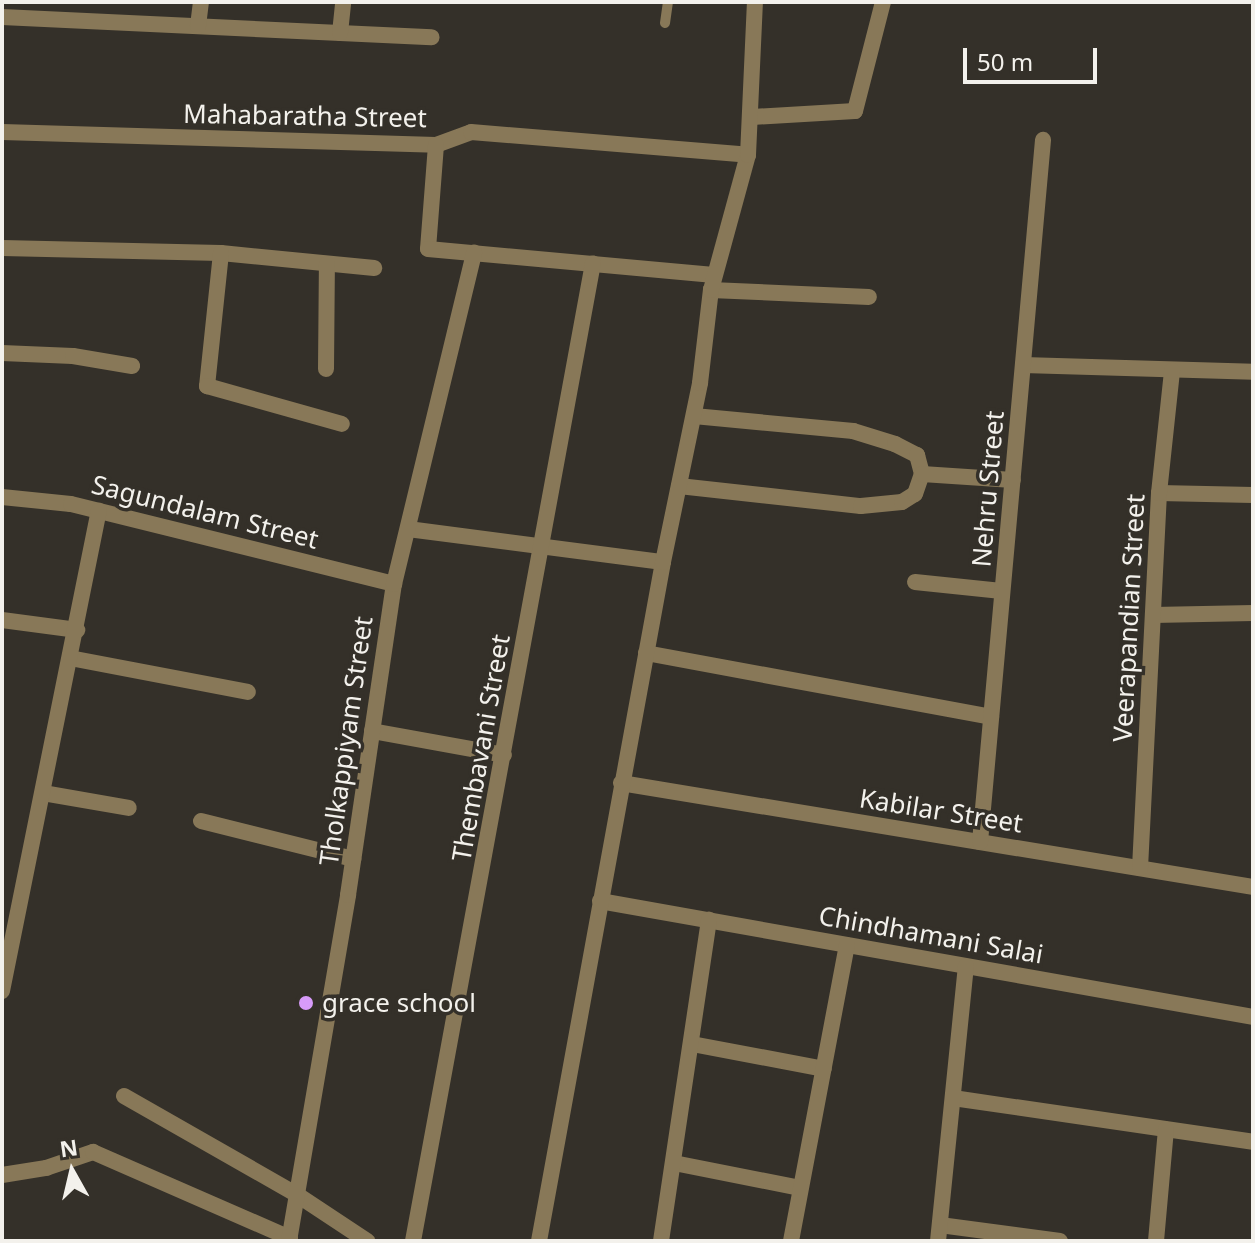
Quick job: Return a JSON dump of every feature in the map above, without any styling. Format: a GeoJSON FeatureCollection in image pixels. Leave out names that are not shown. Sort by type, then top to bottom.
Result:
{"type":"FeatureCollection","features":[{"type":"Feature","properties":{"kind":"street"},"geometry":{"type":"LineString","coordinates":[[198,26],[201,2]]}},
{"type":"Feature","properties":{"kind":"street"},"geometry":{"type":"LineString","coordinates":[[340,33],[343,2]]}},
{"type":"Feature","properties":{"kind":"street"},"geometry":{"type":"LineString","coordinates":[[539,1241],[621,783],[694,416],[712,283],[748,155],[755,2]]}},
{"type":"Feature","properties":{"kind":"street"},"geometry":{"type":"LineString","coordinates":[[752,117],[855,111],[883,2]]}},
{"type":"Feature","properties":{"kind":"street"},"geometry":{"type":"LineString","coordinates":[[2,17],[432,37]]}},
{"type":"Feature","properties":{"kind":"street","name":"Mahabaratha Street"},"geometry":{"type":"LineString","coordinates":[[2,132],[436,145],[471,132],[748,155]]}},
{"type":"Feature","properties":{"kind":"street","name":"Nehru Street"},"geometry":{"type":"LineString","coordinates":[[980,842],[1043,140]]}},
{"type":"Feature","properties":{"kind":"street"},"geometry":{"type":"LineString","coordinates":[[436,145],[428,249],[593,263],[712,283],[869,297]]}},
{"type":"Feature","properties":{"kind":"street"},"geometry":{"type":"LineString","coordinates":[[2,248],[221,253],[374,268]]}},
{"type":"Feature","properties":{"kind":"street"},"geometry":{"type":"LineString","coordinates":[[221,253],[207,386],[342,424]]}},
{"type":"Feature","properties":{"kind":"street","name":"Tholkappiyam Street"},"geometry":{"type":"LineString","coordinates":[[289,1240],[299,1196],[353,859],[394,584],[474,253]]}},
{"type":"Feature","properties":{"kind":"street","name":"Thembavani Street"},"geometry":{"type":"LineString","coordinates":[[413,1241],[593,263]]}},
{"type":"Feature","properties":{"kind":"street"},"geometry":{"type":"LineString","coordinates":[[326,369],[327,264]]}},
{"type":"Feature","properties":{"kind":"street"},"geometry":{"type":"LineString","coordinates":[[2,353],[73,356],[132,366]]}},
{"type":"Feature","properties":{"kind":"street"},"geometry":{"type":"LineString","coordinates":[[1023,365],[1253,372]]}},
{"type":"Feature","properties":{"kind":"street","name":"Veerapandian Street"},"geometry":{"type":"LineString","coordinates":[[1140,868],[1159,493],[1172,371]]}},
{"type":"Feature","properties":{"kind":"street"},"geometry":{"type":"LineString","coordinates":[[679,486],[861,506],[902,502],[915,494],[922,474],[917,455],[895,444],[853,431],[694,416]]}},
{"type":"Feature","properties":{"kind":"street"},"geometry":{"type":"LineString","coordinates":[[922,474],[1013,480]]}},
{"type":"Feature","properties":{"kind":"street"},"geometry":{"type":"LineString","coordinates":[[1159,493],[1253,495]]}},
{"type":"Feature","properties":{"kind":"street","name":"Sagundalam Street"},"geometry":{"type":"LineString","coordinates":[[2,497],[99,511],[394,584]]}},
{"type":"Feature","properties":{"kind":"street"},"geometry":{"type":"LineString","coordinates":[[2,991],[99,511]]}},
{"type":"Feature","properties":{"kind":"street"},"geometry":{"type":"LineString","coordinates":[[408,529],[663,562]]}},
{"type":"Feature","properties":{"kind":"street"},"geometry":{"type":"LineString","coordinates":[[915,582],[1002,591]]}},
{"type":"Feature","properties":{"kind":"street"},"geometry":{"type":"LineString","coordinates":[[1153,615],[1253,613]]}},
{"type":"Feature","properties":{"kind":"street"},"geometry":{"type":"LineString","coordinates":[[2,620],[77,630]]}},
{"type":"Feature","properties":{"kind":"street"},"geometry":{"type":"LineString","coordinates":[[646,653],[991,717]]}},
{"type":"Feature","properties":{"kind":"street"},"geometry":{"type":"LineString","coordinates":[[70,658],[248,692]]}},
{"type":"Feature","properties":{"kind":"street"},"geometry":{"type":"LineString","coordinates":[[372,731],[504,755]]}},
{"type":"Feature","properties":{"kind":"street","name":"Kabilar Street"},"geometry":{"type":"LineString","coordinates":[[621,783],[1253,887]]}},
{"type":"Feature","properties":{"kind":"street"},"geometry":{"type":"LineString","coordinates":[[43,793],[129,808]]}},
{"type":"Feature","properties":{"kind":"street"},"geometry":{"type":"LineString","coordinates":[[201,821],[353,859]]}},
{"type":"Feature","properties":{"kind":"street","name":"Chindhamani Salai"},"geometry":{"type":"LineString","coordinates":[[600,901],[1253,1017]]}},
{"type":"Feature","properties":{"kind":"street"},"geometry":{"type":"LineString","coordinates":[[661,1241],[709,920]]}},
{"type":"Feature","properties":{"kind":"street"},"geometry":{"type":"LineString","coordinates":[[791,1241],[847,945]]}},
{"type":"Feature","properties":{"kind":"street"},"geometry":{"type":"LineString","coordinates":[[966,966],[939,1233],[1060,1241]]}},
{"type":"Feature","properties":{"kind":"street"},"geometry":{"type":"LineString","coordinates":[[692,1044],[824,1069]]}},
{"type":"Feature","properties":{"kind":"street"},"geometry":{"type":"LineString","coordinates":[[124,1096],[299,1196],[367,1241]]}},
{"type":"Feature","properties":{"kind":"street"},"geometry":{"type":"LineString","coordinates":[[953,1098],[1253,1142]]}},
{"type":"Feature","properties":{"kind":"street"},"geometry":{"type":"LineString","coordinates":[[1156,1241],[1166,1129]]}},
{"type":"Feature","properties":{"kind":"street"},"geometry":{"type":"LineString","coordinates":[[2,1175],[46,1168],[93,1152],[289,1240]]}},
{"type":"Feature","properties":{"kind":"street"},"geometry":{"type":"LineString","coordinates":[[674,1163],[800,1188]]}},
{"type":"Feature","properties":{"kind":"lane"},"geometry":{"type":"LineString","coordinates":[[665,23],[668,2]]}},
{"type":"Feature","properties":{"kind":"place","name":"grace school"},"geometry":{"type":"Point","coordinates":[306,1003]}}]}
